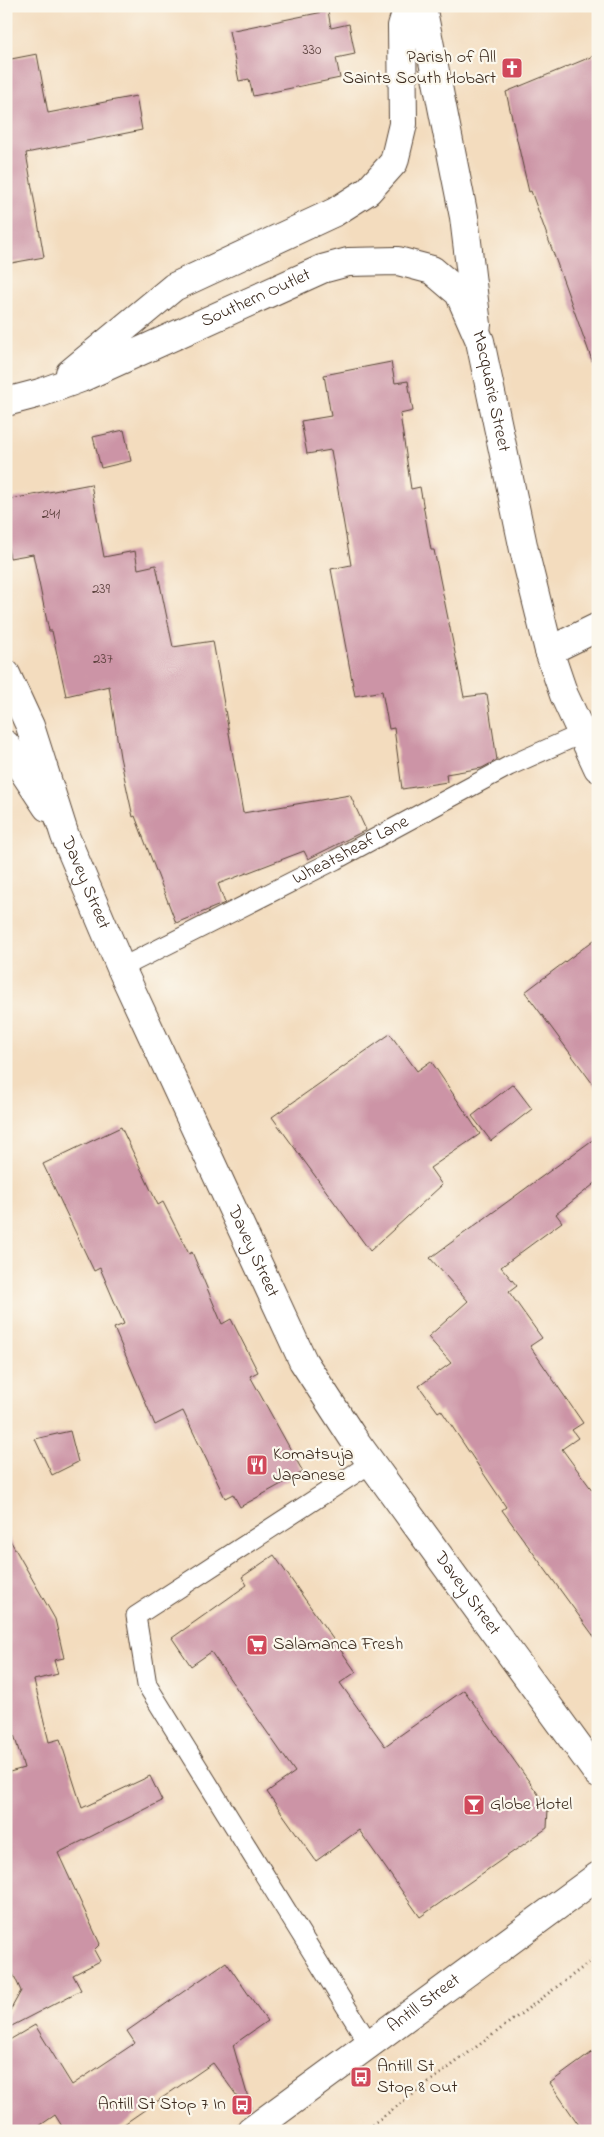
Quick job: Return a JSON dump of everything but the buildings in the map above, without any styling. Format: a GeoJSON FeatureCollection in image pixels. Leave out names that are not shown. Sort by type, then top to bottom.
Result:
{"type":"FeatureCollection","features":[{"type":"Feature","properties":{"kind":"main road"},"geometry":{"type":"LineString","coordinates":[[6,421],[40,393],[65,378],[174,287],[335,212],[368,191],[394,162],[403,124],[402,26],[408,6]]}},
{"type":"Feature","properties":{"kind":"main road","name":"Macquarie Street"},"geometry":{"type":"LineString","coordinates":[[422,6],[464,217],[473,302],[480,341],[524,550],[550,651],[564,695],[598,768]]}},
{"type":"Feature","properties":{"kind":"main road","name":"Southern Outlet"},"geometry":{"type":"LineString","coordinates":[[6,402],[40,393],[81,378],[322,269],[348,262],[398,261],[432,270],[459,293],[480,341]]}},
{"type":"Feature","properties":{"kind":"main road"},"geometry":{"type":"LineString","coordinates":[[6,386],[40,393]]}},
{"type":"Feature","properties":{"kind":"main road"},"geometry":{"type":"LineString","coordinates":[[550,651],[598,627]]}},
{"type":"Feature","properties":{"kind":"main road","name":"Davey Street"},"geometry":{"type":"LineString","coordinates":[[6,674],[30,726],[65,836],[121,968],[303,1361],[371,1463],[598,1774]]}},
{"type":"Feature","properties":{"kind":"main road"},"geometry":{"type":"LineString","coordinates":[[6,745],[65,836]]}},
{"type":"Feature","properties":{"kind":"main road","name":"Antill Street"},"geometry":{"type":"LineString","coordinates":[[251,2131],[598,1876]]}},
{"type":"Feature","properties":{"kind":"lane","name":"Wheatsheaf Lane"},"geometry":{"type":"LineString","coordinates":[[121,968],[335,860],[509,766],[581,734]]}},
{"type":"Feature","properties":{"kind":"lane"},"geometry":{"type":"LineString","coordinates":[[369,2044],[147,1685],[136,1616],[371,1463]]}},
{"type":"Feature","properties":{"kind":"path"},"geometry":{"type":"LineString","coordinates":[[364,2131],[598,1956]]}},
{"type":"Feature","properties":{"kind":"place","name":"Parish of All Saints South Hobart"},"geometry":{"type":"Point","coordinates":[512,68]}},
{"type":"Feature","properties":{"kind":"place","name":"Komatsuja Japanese"},"geometry":{"type":"Point","coordinates":[257,1465]}},
{"type":"Feature","properties":{"kind":"place","name":"Salamanca Fresh"},"geometry":{"type":"Point","coordinates":[257,1645]}},
{"type":"Feature","properties":{"kind":"place","name":"Globe Hotel"},"geometry":{"type":"Point","coordinates":[474,1805]}},
{"type":"Feature","properties":{"kind":"place","name":"Antill St Stop 8 Out"},"geometry":{"type":"Point","coordinates":[361,2077]}},
{"type":"Feature","properties":{"kind":"place","name":"Antill St Stop 7 In"},"geometry":{"type":"Point","coordinates":[242,2105]}}]}
